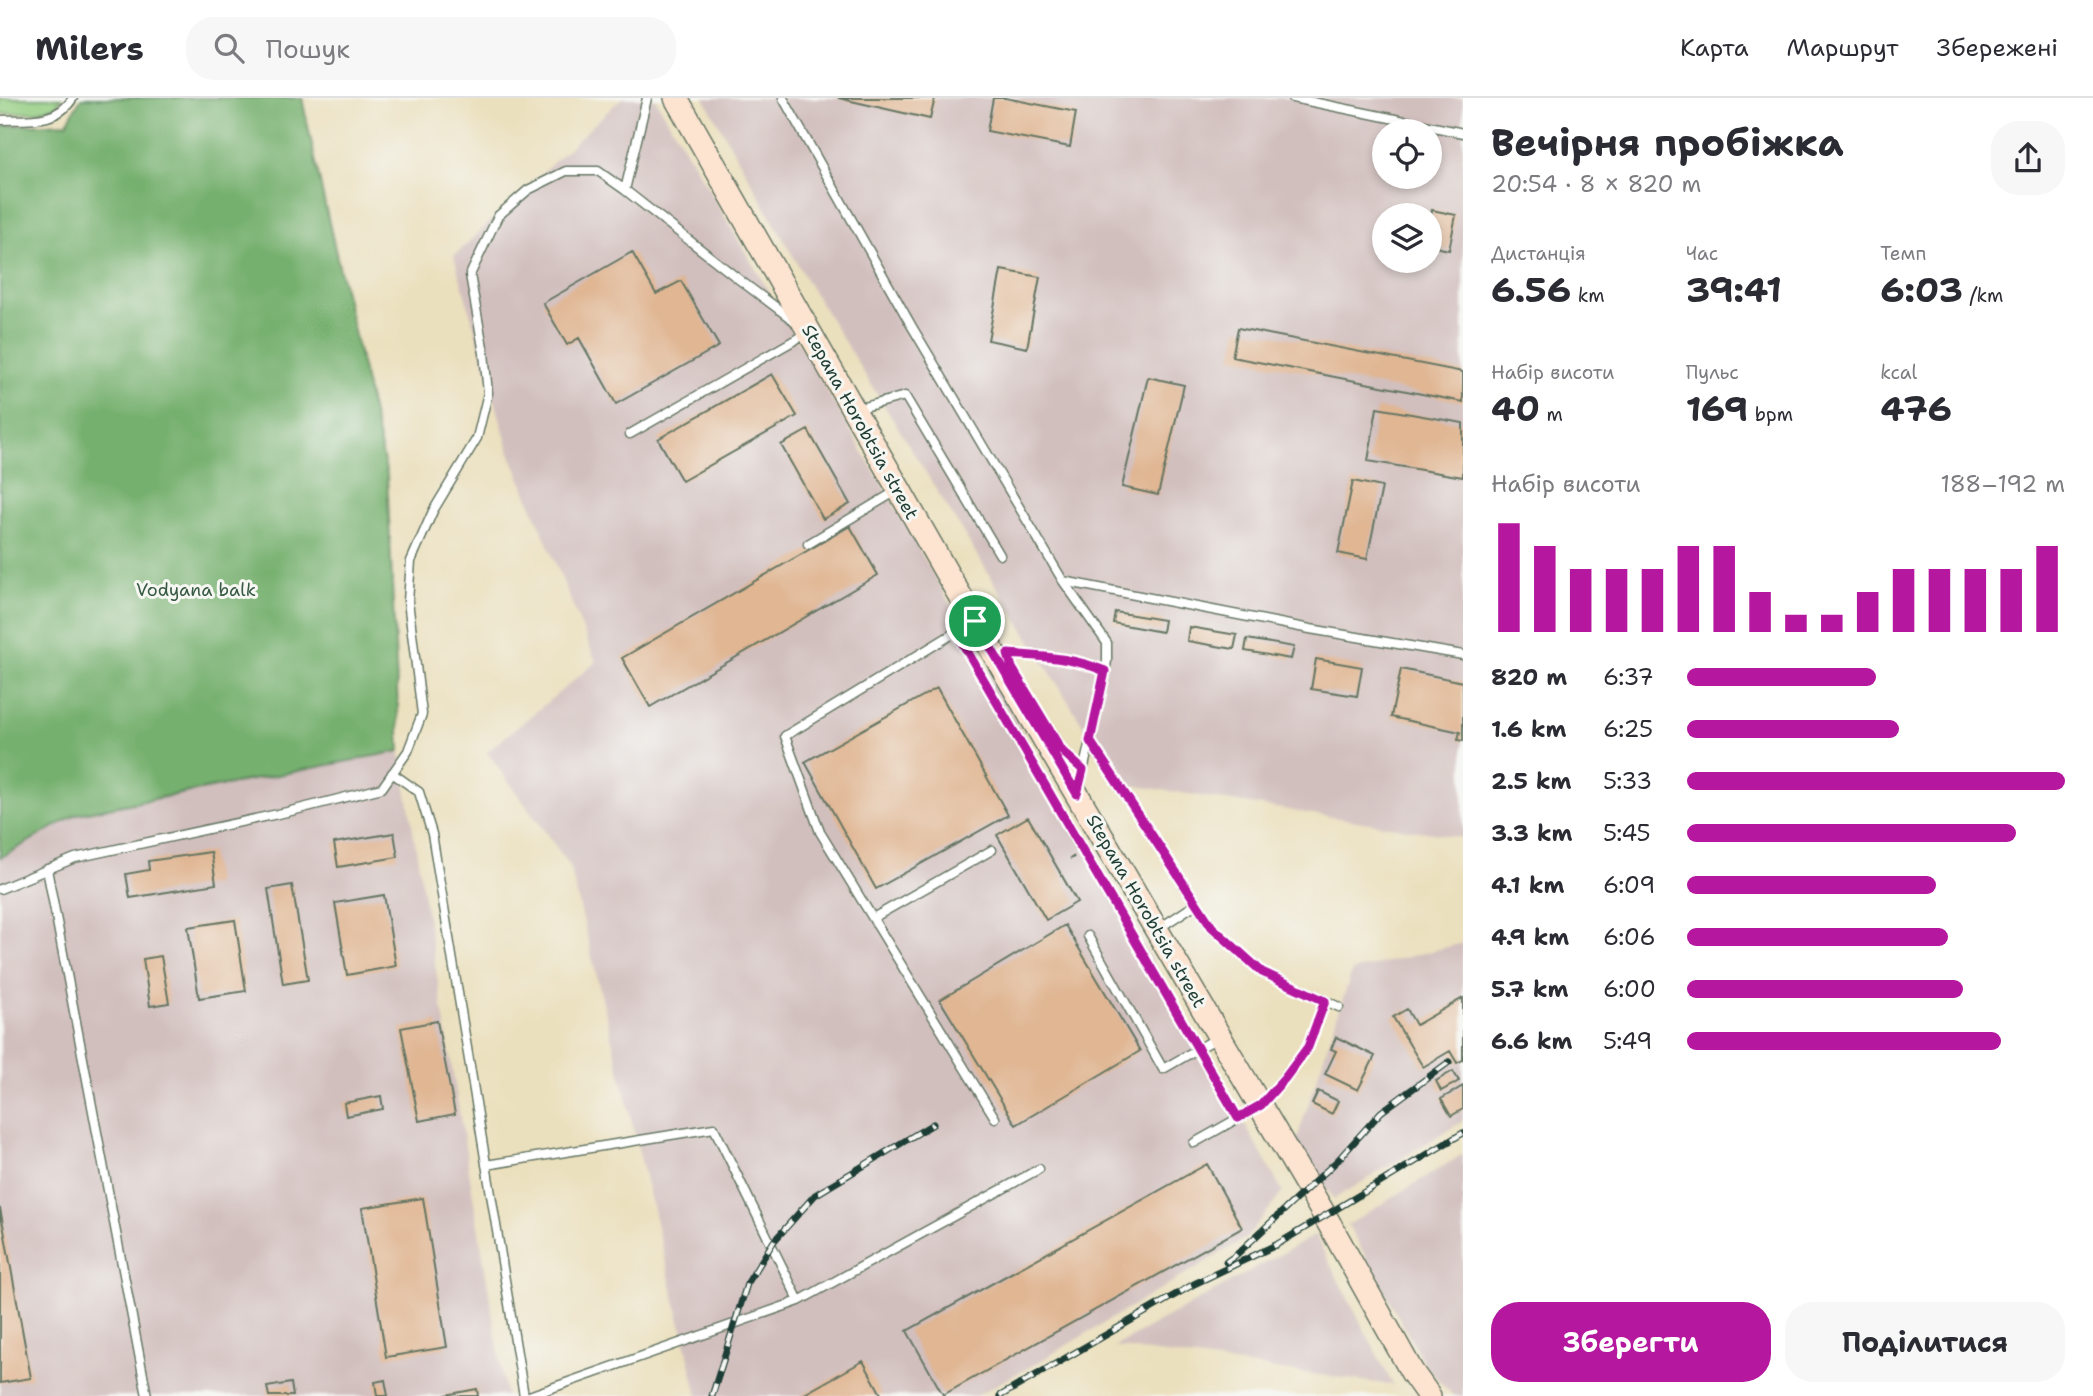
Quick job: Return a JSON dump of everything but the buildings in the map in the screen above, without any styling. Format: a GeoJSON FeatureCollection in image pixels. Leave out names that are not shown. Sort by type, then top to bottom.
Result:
{"type":"FeatureCollection","features":[{"type":"Feature","properties":{"kind":"main road","name":"Stepana Horobtsia street"},"geometry":{"type":"LineString","coordinates":[[676,98],[899,489],[965,626],[1077,794],[1261,1105],[1412,1372],[1429,1396]]}},
{"type":"Feature","properties":{"kind":"lane"},"geometry":{"type":"LineString","coordinates":[[0,120],[50,118],[60,114],[73,98]]}},
{"type":"Feature","properties":{"kind":"lane"},"geometry":{"type":"LineString","coordinates":[[625,190],[646,98]]}},
{"type":"Feature","properties":{"kind":"lane"},"geometry":{"type":"LineString","coordinates":[[783,98],[911,325],[1063,581],[1107,643],[1105,671],[1077,794]]}},
{"type":"Feature","properties":{"kind":"lane"},"geometry":{"type":"LineString","coordinates":[[1293,98],[1463,133]]}},
{"type":"Feature","properties":{"kind":"lane"},"geometry":{"type":"LineString","coordinates":[[0,889],[75,858],[287,812],[382,788],[408,751],[422,714],[408,601],[411,561],[433,511],[477,438],[488,393],[470,275],[498,216],[528,190],[566,171],[598,172],[810,332],[630,434]]}},
{"type":"Feature","properties":{"kind":"lane"},"geometry":{"type":"LineString","coordinates":[[854,410],[905,396],[1000,555]]}},
{"type":"Feature","properties":{"kind":"lane"},"geometry":{"type":"LineString","coordinates":[[808,544],[899,489]]}},
{"type":"Feature","properties":{"kind":"lane"},"geometry":{"type":"LineString","coordinates":[[1063,581],[1310,629],[1463,655]]}},
{"type":"Feature","properties":{"kind":"lane"},"geometry":{"type":"LineString","coordinates":[[965,626],[785,736],[820,832],[995,1118]]}},
{"type":"Feature","properties":{"kind":"lane"},"geometry":{"type":"LineString","coordinates":[[1090,741],[1212,927],[1262,972],[1339,1007]]}},
{"type":"Feature","properties":{"kind":"lane"},"geometry":{"type":"LineString","coordinates":[[392,773],[419,792],[432,834],[526,1396],[799,1301],[1039,1169]]}},
{"type":"Feature","properties":{"kind":"lane"},"geometry":{"type":"LineString","coordinates":[[873,918],[992,850]]}},
{"type":"Feature","properties":{"kind":"lane"},"geometry":{"type":"LineString","coordinates":[[47,869],[147,1396]]}},
{"type":"Feature","properties":{"kind":"lane"},"geometry":{"type":"LineString","coordinates":[[1157,929],[1196,904]]}},
{"type":"Feature","properties":{"kind":"lane"},"geometry":{"type":"LineString","coordinates":[[1088,936],[1163,1069],[1220,1037]]}},
{"type":"Feature","properties":{"kind":"lane"},"geometry":{"type":"LineString","coordinates":[[1194,1143],[1261,1105]]}},
{"type":"Feature","properties":{"kind":"lane"},"geometry":{"type":"LineString","coordinates":[[486,1165],[714,1128],[799,1301]]}},
{"type":"Feature","properties":{"kind":"path"},"geometry":{"type":"LineString","coordinates":[[965,626],[1238,1118]]}},
{"type":"Feature","properties":{"kind":"path"},"geometry":{"type":"LineString","coordinates":[[1008,654],[1072,660],[1105,671]]}},
{"type":"Feature","properties":{"kind":"path"},"geometry":{"type":"LineString","coordinates":[[1261,1105],[1308,1047],[1325,1001]]}},
{"type":"Feature","properties":{"kind":"shaded area"},"geometry":{"type":"Polygon","coordinates":[[[622,98],[655,98],[893,503],[1283,1192],[1246,1238],[1037,1363],[975,1396],[698,1396],[570,866],[487,752],[596,662],[509,450],[454,256],[622,98]]]}},
{"type":"Feature","properties":{"kind":"shaded area"},"geometry":{"type":"Polygon","coordinates":[[[704,98],[1463,98],[1463,838],[1119,783],[811,288],[704,98]]]}},
{"type":"Feature","properties":{"kind":"shaded area"},"geometry":{"type":"Polygon","coordinates":[[[400,751],[506,1396],[0,1396],[0,858],[77,814],[400,751]]]}},
{"type":"Feature","properties":{"kind":"shaded area"},"geometry":{"type":"Polygon","coordinates":[[[1463,943],[1463,1121],[1334,1199],[1295,1145],[1352,971],[1463,943]]]}},
{"type":"Feature","properties":{"kind":"shaded area"},"geometry":{"type":"Polygon","coordinates":[[[1463,1154],[1463,1396],[1454,1396],[1428,1370],[1348,1225],[1463,1154]]]}},
{"type":"Feature","properties":{"kind":"shaded area"},"geometry":{"type":"Polygon","coordinates":[[[1315,1235],[1393,1385],[1114,1347],[1315,1235]]]}},
{"type":"Feature","properties":{"kind":"green space"},"geometry":{"type":"Polygon","coordinates":[[[0,98],[62,98],[55,107],[36,112],[0,114],[0,98]]]}},
{"type":"Feature","properties":{"kind":"green space","name":"Vodyana balk"},"geometry":{"type":"Polygon","coordinates":[[[81,98],[302,98],[387,475],[400,751],[77,814],[0,858],[0,126],[67,123],[81,98]]]}},
{"type":"Feature","properties":{"kind":"railway"},"geometry":{"type":"LineString","coordinates":[[1226,1262],[1338,1160],[1381,1112],[1449,1062]]}},
{"type":"Feature","properties":{"kind":"railway"},"geometry":{"type":"LineString","coordinates":[[712,1396],[747,1284],[774,1241],[815,1195],[933,1124]]}},
{"type":"Feature","properties":{"kind":"railway"},"geometry":{"type":"LineString","coordinates":[[1000,1396],[1194,1284],[1276,1245],[1463,1133]]}},
{"type":"Feature","properties":{"kind":"route"},"geometry":{"type":"LineString","coordinates":[[975,621],[1077,794],[1083,770],[1062,751],[1012,668],[1008,654],[1062,658],[1083,662],[1105,671],[1090,741],[1157,845],[1212,927],[1262,972],[1325,1001],[1308,1047],[1285,1078],[1261,1105],[1238,1118],[956,632],[975,621]]}}]}
